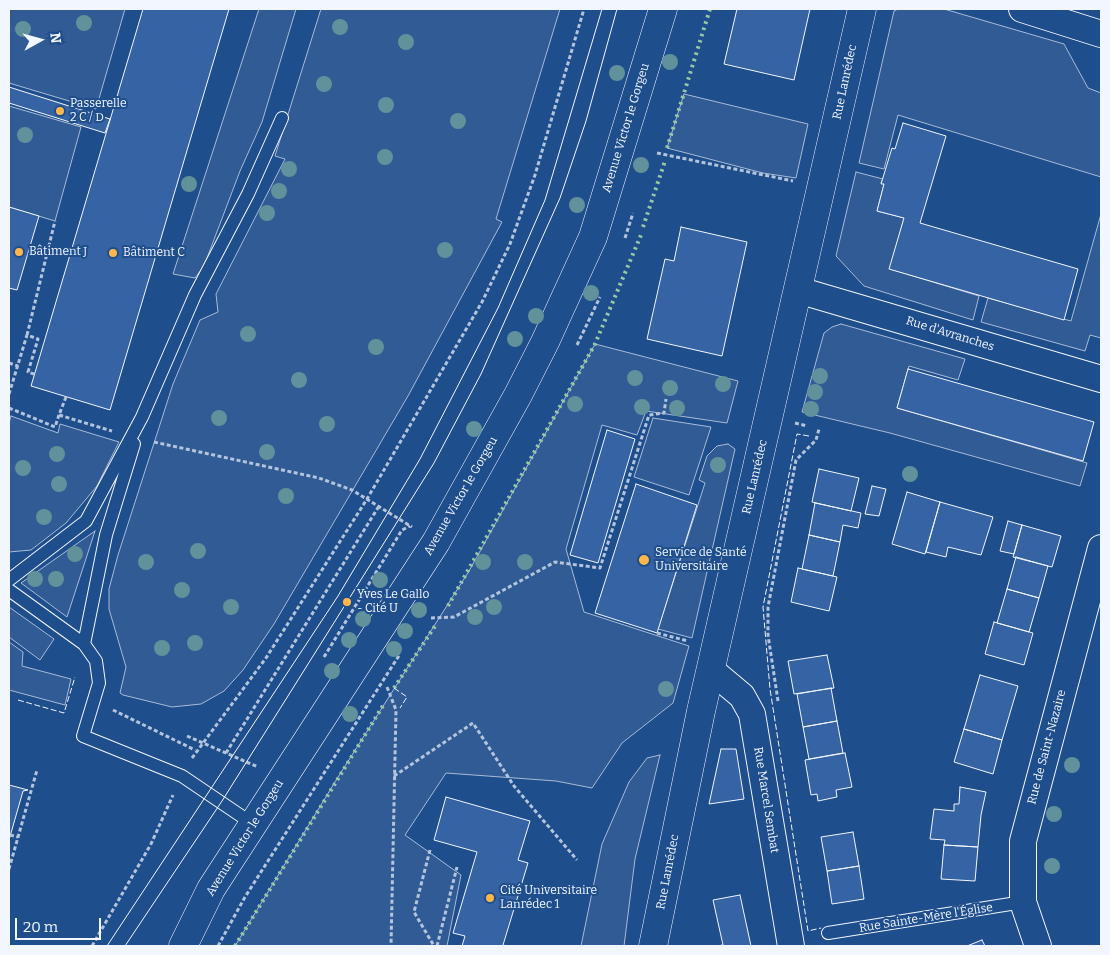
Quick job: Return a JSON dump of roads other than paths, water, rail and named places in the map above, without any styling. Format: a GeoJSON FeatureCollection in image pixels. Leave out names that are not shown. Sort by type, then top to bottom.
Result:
{"type":"FeatureCollection","features":[{"type":"Feature","properties":{"kind":"main road","name":"Avenue Victor le Gorgeu"},"geometry":{"type":"LineString","coordinates":[[183,946],[212,889],[436,542],[541,351],[592,237],[663,9]]}},
{"type":"Feature","properties":{"kind":"main road","name":"Rue Lanrédec"},"geometry":{"type":"LineString","coordinates":[[653,946],[711,670],[862,9]]}},
{"type":"Feature","properties":{"kind":"street"},"geometry":{"type":"LineString","coordinates":[[1022,9],[1101,34]]}},
{"type":"Feature","properties":{"kind":"street","name":"Rue d'Avranches"},"geometry":{"type":"LineString","coordinates":[[798,290],[1101,379]]}},
{"type":"Feature","properties":{"kind":"street","name":"Rue de Saint-Nazaire"},"geometry":{"type":"LineString","coordinates":[[1038,946],[1023,902],[1023,840],[1101,548]]}},
{"type":"Feature","properties":{"kind":"street","name":"Rue Marcel Sembat"},"geometry":{"type":"LineString","coordinates":[[711,670],[742,696],[752,714],[791,946]]}},
{"type":"Feature","properties":{"kind":"lane"},"geometry":{"type":"LineString","coordinates":[[9,580],[86,521],[142,417],[195,295],[248,194],[282,118]]}},
{"type":"Feature","properties":{"kind":"lane"},"geometry":{"type":"LineString","coordinates":[[84,644],[106,535],[142,417]]}},
{"type":"Feature","properties":{"kind":"lane"},"geometry":{"type":"LineString","coordinates":[[9,590],[84,644],[96,662],[99,683],[83,736],[182,776],[253,824]]}},
{"type":"Feature","properties":{"kind":"lane","name":"Rue Sainte-Mère l'Église"},"geometry":{"type":"LineString","coordinates":[[828,934],[1023,902]]}},
{"type":"Feature","properties":{"kind":"tram line"},"geometry":{"type":"LineString","coordinates":[[107,946],[338,596],[420,459],[498,308],[545,200],[602,9]]}},
{"type":"Feature","properties":{"kind":"tram line"},"geometry":{"type":"LineString","coordinates":[[125,946],[222,801],[434,463],[481,374],[560,198],[586,121],[617,9]]}},
{"type":"Feature","properties":{"kind":"place","name":"Passerelle 2 C / D"},"geometry":{"type":"Point","coordinates":[60,111]}},
{"type":"Feature","properties":{"kind":"place","name":"Bâtiment J"},"geometry":{"type":"Point","coordinates":[19,252]}},
{"type":"Feature","properties":{"kind":"place","name":"Bâtiment C"},"geometry":{"type":"Point","coordinates":[113,253]}},
{"type":"Feature","properties":{"kind":"place","name":"Service de Santé Universitaire"},"geometry":{"type":"Point","coordinates":[644,560]}},
{"type":"Feature","properties":{"kind":"place","name":"Yves Le Gallo - Cité U"},"geometry":{"type":"Point","coordinates":[347,602]}},
{"type":"Feature","properties":{"kind":"place","name":"Cité Universitaire Lanrédec 1"},"geometry":{"type":"Point","coordinates":[490,898]}}]}
